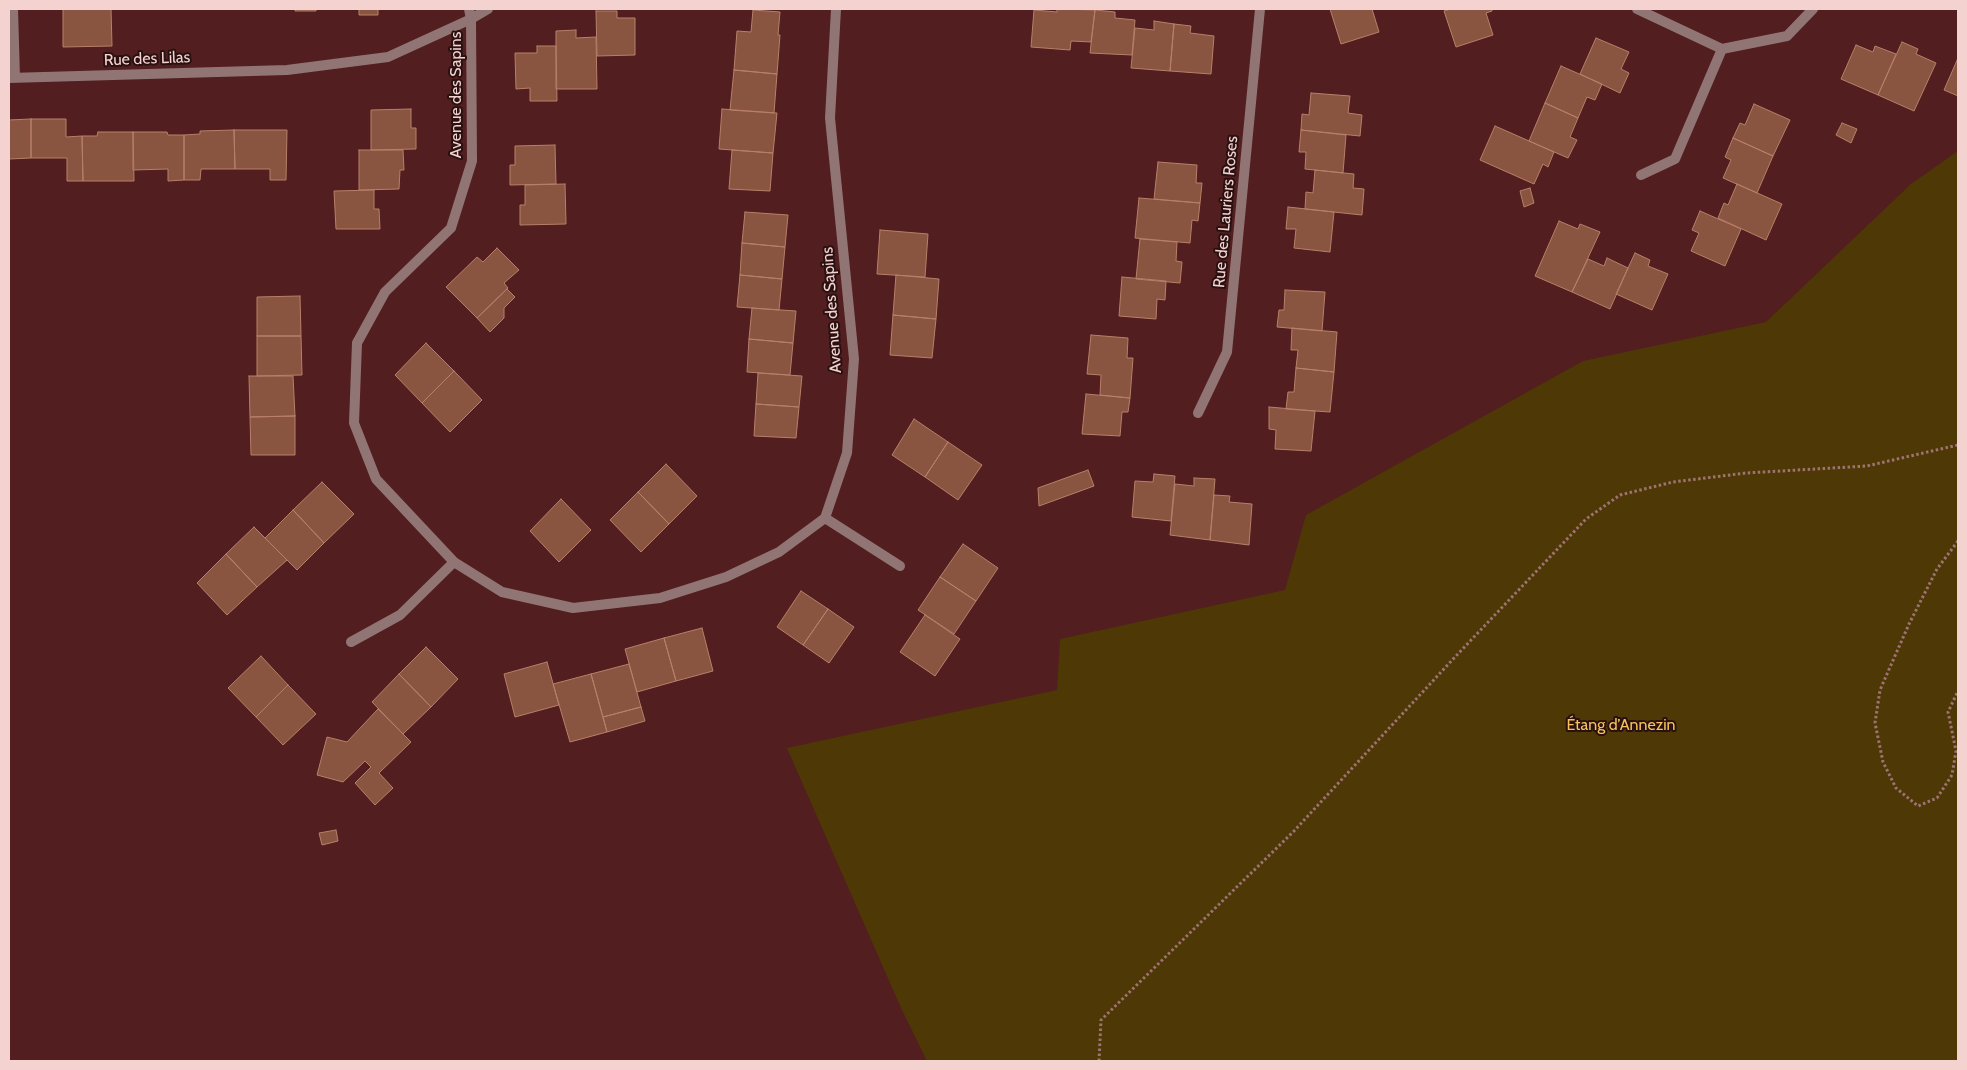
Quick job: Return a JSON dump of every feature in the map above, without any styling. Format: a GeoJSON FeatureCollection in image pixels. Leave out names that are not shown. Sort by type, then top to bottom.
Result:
{"type":"FeatureCollection","features":[{"type":"Feature","properties":{"kind":"street"},"geometry":{"type":"LineString","coordinates":[[12,78],[13,9]]}},
{"type":"Feature","properties":{"kind":"street","name":"Rue des Lilas"},"geometry":{"type":"LineString","coordinates":[[12,78],[287,70],[388,57],[470,14],[488,9]]}},
{"type":"Feature","properties":{"kind":"street","name":"Avenue des Sapins"},"geometry":{"type":"LineString","coordinates":[[470,14],[472,161],[451,228],[385,292],[357,343],[354,423],[376,479],[454,562],[502,592],[573,608],[660,598],[726,577],[779,552],[825,518],[847,453],[854,359],[830,118],[836,9]]}},
{"type":"Feature","properties":{"kind":"street","name":"Rue des Lauriers Roses"},"geometry":{"type":"LineString","coordinates":[[1198,413],[1227,352],[1260,9]]}},
{"type":"Feature","properties":{"kind":"street"},"geometry":{"type":"LineString","coordinates":[[1637,9],[1722,49],[1787,36],[1813,9]]}},
{"type":"Feature","properties":{"kind":"street"},"geometry":{"type":"LineString","coordinates":[[1641,175],[1675,159],[1722,49]]}},
{"type":"Feature","properties":{"kind":"street"},"geometry":{"type":"LineString","coordinates":[[825,518],[900,566]]}},
{"type":"Feature","properties":{"kind":"street"},"geometry":{"type":"LineString","coordinates":[[351,642],[400,615],[454,562]]}},
{"type":"Feature","properties":{"kind":"path"},"geometry":{"type":"LineString","coordinates":[[1100,1061],[1101,1020],[1294,831],[1586,519],[1620,494],[1673,482],[1746,473],[1868,466],[1958,445]]}},
{"type":"Feature","properties":{"kind":"path"},"geometry":{"type":"LineString","coordinates":[[1958,541],[1936,569],[1909,624],[1880,690],[1875,723],[1883,762],[1896,788],[1918,806],[1937,798],[1952,775],[1956,751],[1948,712],[1958,691]]}},
{"type":"Feature","properties":{"kind":"green space","name":"Étang d’Annezin"},"geometry":{"type":"Polygon","coordinates":[[[1958,151],[1958,1061],[927,1061],[901,1008],[787,748],[1057,690],[1060,639],[1285,590],[1306,515],[1583,361],[1766,322],[1911,184],[1958,151]]]}},
{"type":"Feature","properties":{"kind":"building"},"geometry":{"type":"Polygon","coordinates":[[[63,9],[111,9],[112,46],[63,47],[63,9]]]}},
{"type":"Feature","properties":{"kind":"building"},"geometry":{"type":"Polygon","coordinates":[[[295,9],[316,9],[316,11],[295,11],[295,9]]]}},
{"type":"Feature","properties":{"kind":"building"},"geometry":{"type":"Polygon","coordinates":[[[359,9],[378,9],[378,15],[359,15],[359,9]]]}},
{"type":"Feature","properties":{"kind":"building"},"geometry":{"type":"Polygon","coordinates":[[[1057,9],[1095,10],[1091,42],[1071,41],[1070,50],[1031,47],[1034,10],[1057,12],[1057,9]]]}},
{"type":"Feature","properties":{"kind":"building"},"geometry":{"type":"Polygon","coordinates":[[[1330,9],[1372,9],[1379,32],[1341,44],[1330,9]]]}},
{"type":"Feature","properties":{"kind":"building"},"geometry":{"type":"Polygon","coordinates":[[[1451,9],[1492,9],[1492,11],[1486,13],[1493,35],[1456,47],[1444,11],[1451,9]]]}},
{"type":"Feature","properties":{"kind":"building"},"geometry":{"type":"Polygon","coordinates":[[[753,10],[780,12],[777,74],[734,70],[737,31],[751,32],[753,10]]]}},
{"type":"Feature","properties":{"kind":"building"},"geometry":{"type":"Polygon","coordinates":[[[1095,10],[1115,12],[1115,18],[1135,20],[1132,55],[1090,53],[1095,10]]]}},
{"type":"Feature","properties":{"kind":"building"},"geometry":{"type":"Polygon","coordinates":[[[596,11],[617,11],[617,18],[635,18],[635,55],[597,56],[596,11]]]}},
{"type":"Feature","properties":{"kind":"building"},"geometry":{"type":"Polygon","coordinates":[[[1154,21],[1174,24],[1170,71],[1131,68],[1135,28],[1154,30],[1154,21]]]}},
{"type":"Feature","properties":{"kind":"building"},"geometry":{"type":"Polygon","coordinates":[[[1174,24],[1191,26],[1190,33],[1214,36],[1211,74],[1170,71],[1174,24]]]}},
{"type":"Feature","properties":{"kind":"building"},"geometry":{"type":"Polygon","coordinates":[[[576,30],[576,38],[596,37],[597,89],[556,89],[556,31],[576,30]]]}},
{"type":"Feature","properties":{"kind":"building"},"geometry":{"type":"Polygon","coordinates":[[[1596,38],[1629,52],[1621,69],[1629,73],[1620,93],[1580,74],[1596,38]]]}},
{"type":"Feature","properties":{"kind":"building"},"geometry":{"type":"Polygon","coordinates":[[[1902,42],[1918,49],[1916,54],[1936,63],[1914,111],[1878,95],[1902,42]]]}},
{"type":"Feature","properties":{"kind":"building"},"geometry":{"type":"Polygon","coordinates":[[[1856,45],[1873,52],[1875,46],[1896,54],[1878,95],[1841,79],[1856,45]]]}},
{"type":"Feature","properties":{"kind":"building"},"geometry":{"type":"Polygon","coordinates":[[[537,46],[556,46],[557,101],[530,101],[530,88],[516,89],[515,53],[537,53],[537,46]]]}},
{"type":"Feature","properties":{"kind":"building"},"geometry":{"type":"Polygon","coordinates":[[[1958,58],[1958,96],[1944,90],[1958,58]]]}},
{"type":"Feature","properties":{"kind":"building"},"geometry":{"type":"Polygon","coordinates":[[[1561,66],[1602,84],[1595,100],[1587,97],[1578,118],[1545,103],[1561,66]]]}},
{"type":"Feature","properties":{"kind":"building"},"geometry":{"type":"Polygon","coordinates":[[[734,70],[777,74],[774,113],[730,110],[734,70]]]}},
{"type":"Feature","properties":{"kind":"building"},"geometry":{"type":"Polygon","coordinates":[[[1311,93],[1350,96],[1348,113],[1362,115],[1360,136],[1301,130],[1302,114],[1309,115],[1311,93]]]}},
{"type":"Feature","properties":{"kind":"building"},"geometry":{"type":"Polygon","coordinates":[[[1545,103],[1578,118],[1570,137],[1577,140],[1568,158],[1529,141],[1545,103]]]}},
{"type":"Feature","properties":{"kind":"building"},"geometry":{"type":"Polygon","coordinates":[[[1754,104],[1790,120],[1773,156],[1733,138],[1740,123],[1745,125],[1754,104]]]}},
{"type":"Feature","properties":{"kind":"building"},"geometry":{"type":"Polygon","coordinates":[[[411,109],[411,128],[416,128],[416,149],[371,150],[371,110],[411,109]]]}},
{"type":"Feature","properties":{"kind":"building"},"geometry":{"type":"Polygon","coordinates":[[[722,109],[777,113],[773,153],[719,149],[722,109]]]}},
{"type":"Feature","properties":{"kind":"building"},"geometry":{"type":"Polygon","coordinates":[[[31,119],[66,119],[66,137],[82,136],[83,181],[67,181],[67,158],[31,158],[31,119]]]}},
{"type":"Feature","properties":{"kind":"building"},"geometry":{"type":"Polygon","coordinates":[[[31,119],[31,158],[9,159],[9,120],[31,119]]]}},
{"type":"Feature","properties":{"kind":"building"},"geometry":{"type":"Polygon","coordinates":[[[1842,123],[1857,129],[1851,143],[1836,135],[1842,123]]]}},
{"type":"Feature","properties":{"kind":"building"},"geometry":{"type":"Polygon","coordinates":[[[1495,126],[1554,152],[1548,167],[1543,164],[1534,184],[1480,160],[1495,126]]]}},
{"type":"Feature","properties":{"kind":"building"},"geometry":{"type":"Polygon","coordinates":[[[234,130],[287,130],[286,180],[270,180],[270,169],[235,169],[234,130]]]}},
{"type":"Feature","properties":{"kind":"building"},"geometry":{"type":"Polygon","coordinates":[[[234,130],[235,169],[201,169],[200,180],[184,180],[184,135],[200,134],[200,131],[234,130]]]}},
{"type":"Feature","properties":{"kind":"building"},"geometry":{"type":"Polygon","coordinates":[[[1301,130],[1346,135],[1343,173],[1305,169],[1306,152],[1299,152],[1301,130]]]}},
{"type":"Feature","properties":{"kind":"building"},"geometry":{"type":"Polygon","coordinates":[[[98,132],[133,132],[134,181],[83,181],[82,136],[97,136],[98,132]]]}},
{"type":"Feature","properties":{"kind":"building"},"geometry":{"type":"Polygon","coordinates":[[[133,132],[167,132],[168,135],[184,135],[184,180],[168,181],[168,169],[133,170],[133,132]]]}},
{"type":"Feature","properties":{"kind":"building"},"geometry":{"type":"Polygon","coordinates":[[[1733,138],[1773,156],[1757,193],[1723,178],[1731,160],[1725,157],[1733,138]]]}},
{"type":"Feature","properties":{"kind":"building"},"geometry":{"type":"Polygon","coordinates":[[[555,145],[556,184],[510,185],[510,165],[515,165],[515,146],[555,145]]]}},
{"type":"Feature","properties":{"kind":"building"},"geometry":{"type":"Polygon","coordinates":[[[359,150],[403,150],[404,170],[400,170],[399,189],[359,190],[359,150]]]}},
{"type":"Feature","properties":{"kind":"building"},"geometry":{"type":"Polygon","coordinates":[[[732,150],[773,153],[770,191],[729,189],[732,150]]]}},
{"type":"Feature","properties":{"kind":"building"},"geometry":{"type":"Polygon","coordinates":[[[1158,162],[1197,165],[1196,183],[1202,183],[1200,203],[1154,199],[1158,162]]]}},
{"type":"Feature","properties":{"kind":"building"},"geometry":{"type":"Polygon","coordinates":[[[1315,170],[1354,174],[1353,188],[1364,189],[1362,215],[1305,209],[1306,192],[1313,193],[1315,170]]]}},
{"type":"Feature","properties":{"kind":"building"},"geometry":{"type":"Polygon","coordinates":[[[565,184],[566,224],[520,225],[520,205],[525,205],[525,185],[565,184]]]}},
{"type":"Feature","properties":{"kind":"building"},"geometry":{"type":"Polygon","coordinates":[[[1737,184],[1782,204],[1766,240],[1718,218],[1724,203],[1728,205],[1737,184]]]}},
{"type":"Feature","properties":{"kind":"building"},"geometry":{"type":"Polygon","coordinates":[[[1530,188],[1534,203],[1524,207],[1520,191],[1530,188]]]}},
{"type":"Feature","properties":{"kind":"building"},"geometry":{"type":"Polygon","coordinates":[[[374,190],[374,209],[379,209],[380,229],[336,229],[334,191],[374,190]]]}},
{"type":"Feature","properties":{"kind":"building"},"geometry":{"type":"Polygon","coordinates":[[[1139,198],[1200,203],[1198,221],[1192,220],[1190,243],[1135,238],[1139,198]]]}},
{"type":"Feature","properties":{"kind":"building"},"geometry":{"type":"Polygon","coordinates":[[[1288,207],[1334,212],[1330,252],[1294,248],[1296,229],[1286,229],[1288,207]]]}},
{"type":"Feature","properties":{"kind":"building"},"geometry":{"type":"Polygon","coordinates":[[[1700,211],[1741,229],[1725,266],[1691,251],[1699,233],[1692,230],[1700,211]]]}},
{"type":"Feature","properties":{"kind":"building"},"geometry":{"type":"Polygon","coordinates":[[[745,212],[788,215],[785,247],[742,243],[745,212]]]}},
{"type":"Feature","properties":{"kind":"building"},"geometry":{"type":"Polygon","coordinates":[[[1559,221],[1578,229],[1580,224],[1600,232],[1572,292],[1535,276],[1559,221]]]}},
{"type":"Feature","properties":{"kind":"building"},"geometry":{"type":"Polygon","coordinates":[[[880,230],[928,234],[925,277],[877,274],[880,230]]]}},
{"type":"Feature","properties":{"kind":"building"},"geometry":{"type":"Polygon","coordinates":[[[1140,239],[1177,242],[1176,261],[1182,262],[1180,283],[1136,279],[1140,239]]]}},
{"type":"Feature","properties":{"kind":"building"},"geometry":{"type":"Polygon","coordinates":[[[742,243],[785,247],[782,279],[740,275],[742,243]]]}},
{"type":"Feature","properties":{"kind":"building"},"geometry":{"type":"Polygon","coordinates":[[[497,248],[519,270],[504,283],[508,288],[477,318],[446,287],[477,257],[483,262],[497,248]]]}},
{"type":"Feature","properties":{"kind":"building"},"geometry":{"type":"Polygon","coordinates":[[[1635,253],[1650,260],[1648,266],[1668,274],[1652,310],[1616,294],[1635,253]]]}},
{"type":"Feature","properties":{"kind":"building"},"geometry":{"type":"Polygon","coordinates":[[[1607,258],[1628,268],[1610,309],[1572,292],[1588,259],[1604,266],[1607,258]]]}},
{"type":"Feature","properties":{"kind":"building"},"geometry":{"type":"Polygon","coordinates":[[[740,275],[782,279],[779,310],[737,307],[740,275]]]}},
{"type":"Feature","properties":{"kind":"building"},"geometry":{"type":"Polygon","coordinates":[[[896,275],[939,279],[936,319],[893,315],[896,275]]]}},
{"type":"Feature","properties":{"kind":"building"},"geometry":{"type":"Polygon","coordinates":[[[1122,277],[1166,281],[1165,300],[1157,299],[1156,319],[1119,316],[1122,277]]]}},
{"type":"Feature","properties":{"kind":"building"},"geometry":{"type":"Polygon","coordinates":[[[507,289],[515,297],[504,308],[504,318],[490,332],[477,318],[507,289]]]}},
{"type":"Feature","properties":{"kind":"building"},"geometry":{"type":"Polygon","coordinates":[[[1285,290],[1325,292],[1322,331],[1277,327],[1279,310],[1284,310],[1285,290]]]}},
{"type":"Feature","properties":{"kind":"building"},"geometry":{"type":"Polygon","coordinates":[[[300,296],[301,336],[257,336],[257,297],[300,296]]]}},
{"type":"Feature","properties":{"kind":"building"},"geometry":{"type":"Polygon","coordinates":[[[752,308],[796,311],[793,343],[749,339],[752,308]]]}},
{"type":"Feature","properties":{"kind":"building"},"geometry":{"type":"Polygon","coordinates":[[[893,315],[936,319],[932,358],[890,355],[893,315]]]}},
{"type":"Feature","properties":{"kind":"building"},"geometry":{"type":"Polygon","coordinates":[[[1292,328],[1337,332],[1334,372],[1296,368],[1298,350],[1291,350],[1292,328]]]}},
{"type":"Feature","properties":{"kind":"building"},"geometry":{"type":"Polygon","coordinates":[[[1091,335],[1128,338],[1127,358],[1133,358],[1130,398],[1100,395],[1101,375],[1087,374],[1091,335]]]}},
{"type":"Feature","properties":{"kind":"building"},"geometry":{"type":"Polygon","coordinates":[[[257,336],[301,336],[302,375],[257,376],[257,336]]]}},
{"type":"Feature","properties":{"kind":"building"},"geometry":{"type":"Polygon","coordinates":[[[749,339],[793,343],[790,375],[747,372],[749,339]]]}},
{"type":"Feature","properties":{"kind":"building"},"geometry":{"type":"Polygon","coordinates":[[[426,343],[454,371],[422,403],[395,375],[426,343]]]}},
{"type":"Feature","properties":{"kind":"building"},"geometry":{"type":"Polygon","coordinates":[[[1296,368],[1334,372],[1330,412],[1286,409],[1288,392],[1294,392],[1296,368]]]}},
{"type":"Feature","properties":{"kind":"building"},"geometry":{"type":"Polygon","coordinates":[[[454,371],[482,400],[450,432],[422,403],[454,371]]]}},
{"type":"Feature","properties":{"kind":"building"},"geometry":{"type":"Polygon","coordinates":[[[758,373],[802,376],[799,407],[756,404],[758,373]]]}},
{"type":"Feature","properties":{"kind":"building"},"geometry":{"type":"Polygon","coordinates":[[[249,376],[293,376],[295,416],[250,417],[249,376]]]}},
{"type":"Feature","properties":{"kind":"building"},"geometry":{"type":"Polygon","coordinates":[[[1086,394],[1130,398],[1128,412],[1122,412],[1120,436],[1082,434],[1086,394]]]}},
{"type":"Feature","properties":{"kind":"building"},"geometry":{"type":"Polygon","coordinates":[[[756,404],[799,407],[796,438],[754,436],[756,404]]]}},
{"type":"Feature","properties":{"kind":"building"},"geometry":{"type":"Polygon","coordinates":[[[1269,407],[1315,411],[1311,451],[1275,449],[1276,430],[1269,429],[1269,407]]]}},
{"type":"Feature","properties":{"kind":"building"},"geometry":{"type":"Polygon","coordinates":[[[295,416],[295,455],[251,455],[250,417],[295,416]]]}},
{"type":"Feature","properties":{"kind":"building"},"geometry":{"type":"Polygon","coordinates":[[[914,419],[948,442],[925,477],[892,455],[914,419]]]}},
{"type":"Feature","properties":{"kind":"building"},"geometry":{"type":"Polygon","coordinates":[[[948,442],[982,465],[958,500],[925,477],[948,442]]]}},
{"type":"Feature","properties":{"kind":"building"},"geometry":{"type":"Polygon","coordinates":[[[666,464],[697,496],[669,524],[638,492],[666,464]]]}},
{"type":"Feature","properties":{"kind":"building"},"geometry":{"type":"Polygon","coordinates":[[[1088,470],[1094,486],[1039,506],[1038,488],[1088,470]]]}},
{"type":"Feature","properties":{"kind":"building"},"geometry":{"type":"Polygon","coordinates":[[[1154,474],[1175,476],[1171,521],[1132,517],[1135,481],[1153,482],[1154,474]]]}},
{"type":"Feature","properties":{"kind":"building"},"geometry":{"type":"Polygon","coordinates":[[[1194,478],[1215,479],[1210,540],[1170,535],[1175,484],[1194,486],[1194,478]]]}},
{"type":"Feature","properties":{"kind":"building"},"geometry":{"type":"Polygon","coordinates":[[[322,482],[354,514],[324,543],[293,510],[322,482]]]}},
{"type":"Feature","properties":{"kind":"building"},"geometry":{"type":"Polygon","coordinates":[[[638,492],[669,524],[641,552],[610,520],[638,492]]]}},
{"type":"Feature","properties":{"kind":"building"},"geometry":{"type":"Polygon","coordinates":[[[1214,495],[1230,496],[1229,502],[1252,504],[1249,545],[1210,540],[1214,495]]]}},
{"type":"Feature","properties":{"kind":"building"},"geometry":{"type":"Polygon","coordinates":[[[561,499],[591,530],[559,562],[530,531],[561,499]]]}},
{"type":"Feature","properties":{"kind":"building"},"geometry":{"type":"Polygon","coordinates":[[[293,510],[324,543],[297,570],[265,538],[293,510]]]}},
{"type":"Feature","properties":{"kind":"building"},"geometry":{"type":"Polygon","coordinates":[[[254,527],[287,560],[257,587],[226,554],[254,527]]]}},
{"type":"Feature","properties":{"kind":"building"},"geometry":{"type":"Polygon","coordinates":[[[963,544],[998,568],[976,601],[940,577],[963,544]]]}},
{"type":"Feature","properties":{"kind":"building"},"geometry":{"type":"Polygon","coordinates":[[[226,554],[257,587],[227,615],[197,583],[226,554]]]}},
{"type":"Feature","properties":{"kind":"building"},"geometry":{"type":"Polygon","coordinates":[[[940,577],[976,601],[954,634],[918,610],[940,577]]]}},
{"type":"Feature","properties":{"kind":"building"},"geometry":{"type":"Polygon","coordinates":[[[801,591],[828,609],[803,645],[777,627],[801,591]]]}},
{"type":"Feature","properties":{"kind":"building"},"geometry":{"type":"Polygon","coordinates":[[[828,609],[854,627],[829,663],[803,645],[828,609]]]}},
{"type":"Feature","properties":{"kind":"building"},"geometry":{"type":"Polygon","coordinates":[[[925,615],[960,639],[935,676],[900,652],[925,615]]]}},
{"type":"Feature","properties":{"kind":"building"},"geometry":{"type":"Polygon","coordinates":[[[702,628],[713,671],[676,681],[664,638],[702,628]]]}},
{"type":"Feature","properties":{"kind":"building"},"geometry":{"type":"Polygon","coordinates":[[[664,638],[676,681],[637,692],[625,649],[664,638]]]}},
{"type":"Feature","properties":{"kind":"building"},"geometry":{"type":"Polygon","coordinates":[[[426,647],[458,679],[431,707],[399,674],[426,647]]]}},
{"type":"Feature","properties":{"kind":"building"},"geometry":{"type":"Polygon","coordinates":[[[261,656],[288,685],[256,717],[228,688],[261,656]]]}},
{"type":"Feature","properties":{"kind":"building"},"geometry":{"type":"Polygon","coordinates":[[[547,662],[559,705],[515,717],[504,674],[547,662]]]}},
{"type":"Feature","properties":{"kind":"building"},"geometry":{"type":"Polygon","coordinates":[[[629,664],[641,707],[603,717],[591,674],[629,664]]]}},
{"type":"Feature","properties":{"kind":"building"},"geometry":{"type":"Polygon","coordinates":[[[399,674],[431,707],[403,734],[372,702],[399,674]]]}},
{"type":"Feature","properties":{"kind":"building"},"geometry":{"type":"Polygon","coordinates":[[[591,674],[607,732],[570,742],[553,684],[591,674]]]}},
{"type":"Feature","properties":{"kind":"building"},"geometry":{"type":"Polygon","coordinates":[[[288,685],[316,714],[283,745],[256,717],[288,685]]]}},
{"type":"Feature","properties":{"kind":"building"},"geometry":{"type":"Polygon","coordinates":[[[641,707],[645,721],[607,732],[603,717],[641,707]]]}},
{"type":"Feature","properties":{"kind":"building"},"geometry":{"type":"Polygon","coordinates":[[[378,709],[411,742],[379,773],[393,788],[375,805],[355,783],[371,767],[365,761],[343,782],[317,775],[327,737],[347,742],[378,709]]]}},
{"type":"Feature","properties":{"kind":"building"},"geometry":{"type":"Polygon","coordinates":[[[336,830],[338,841],[322,845],[319,833],[336,830]]]}}]}
